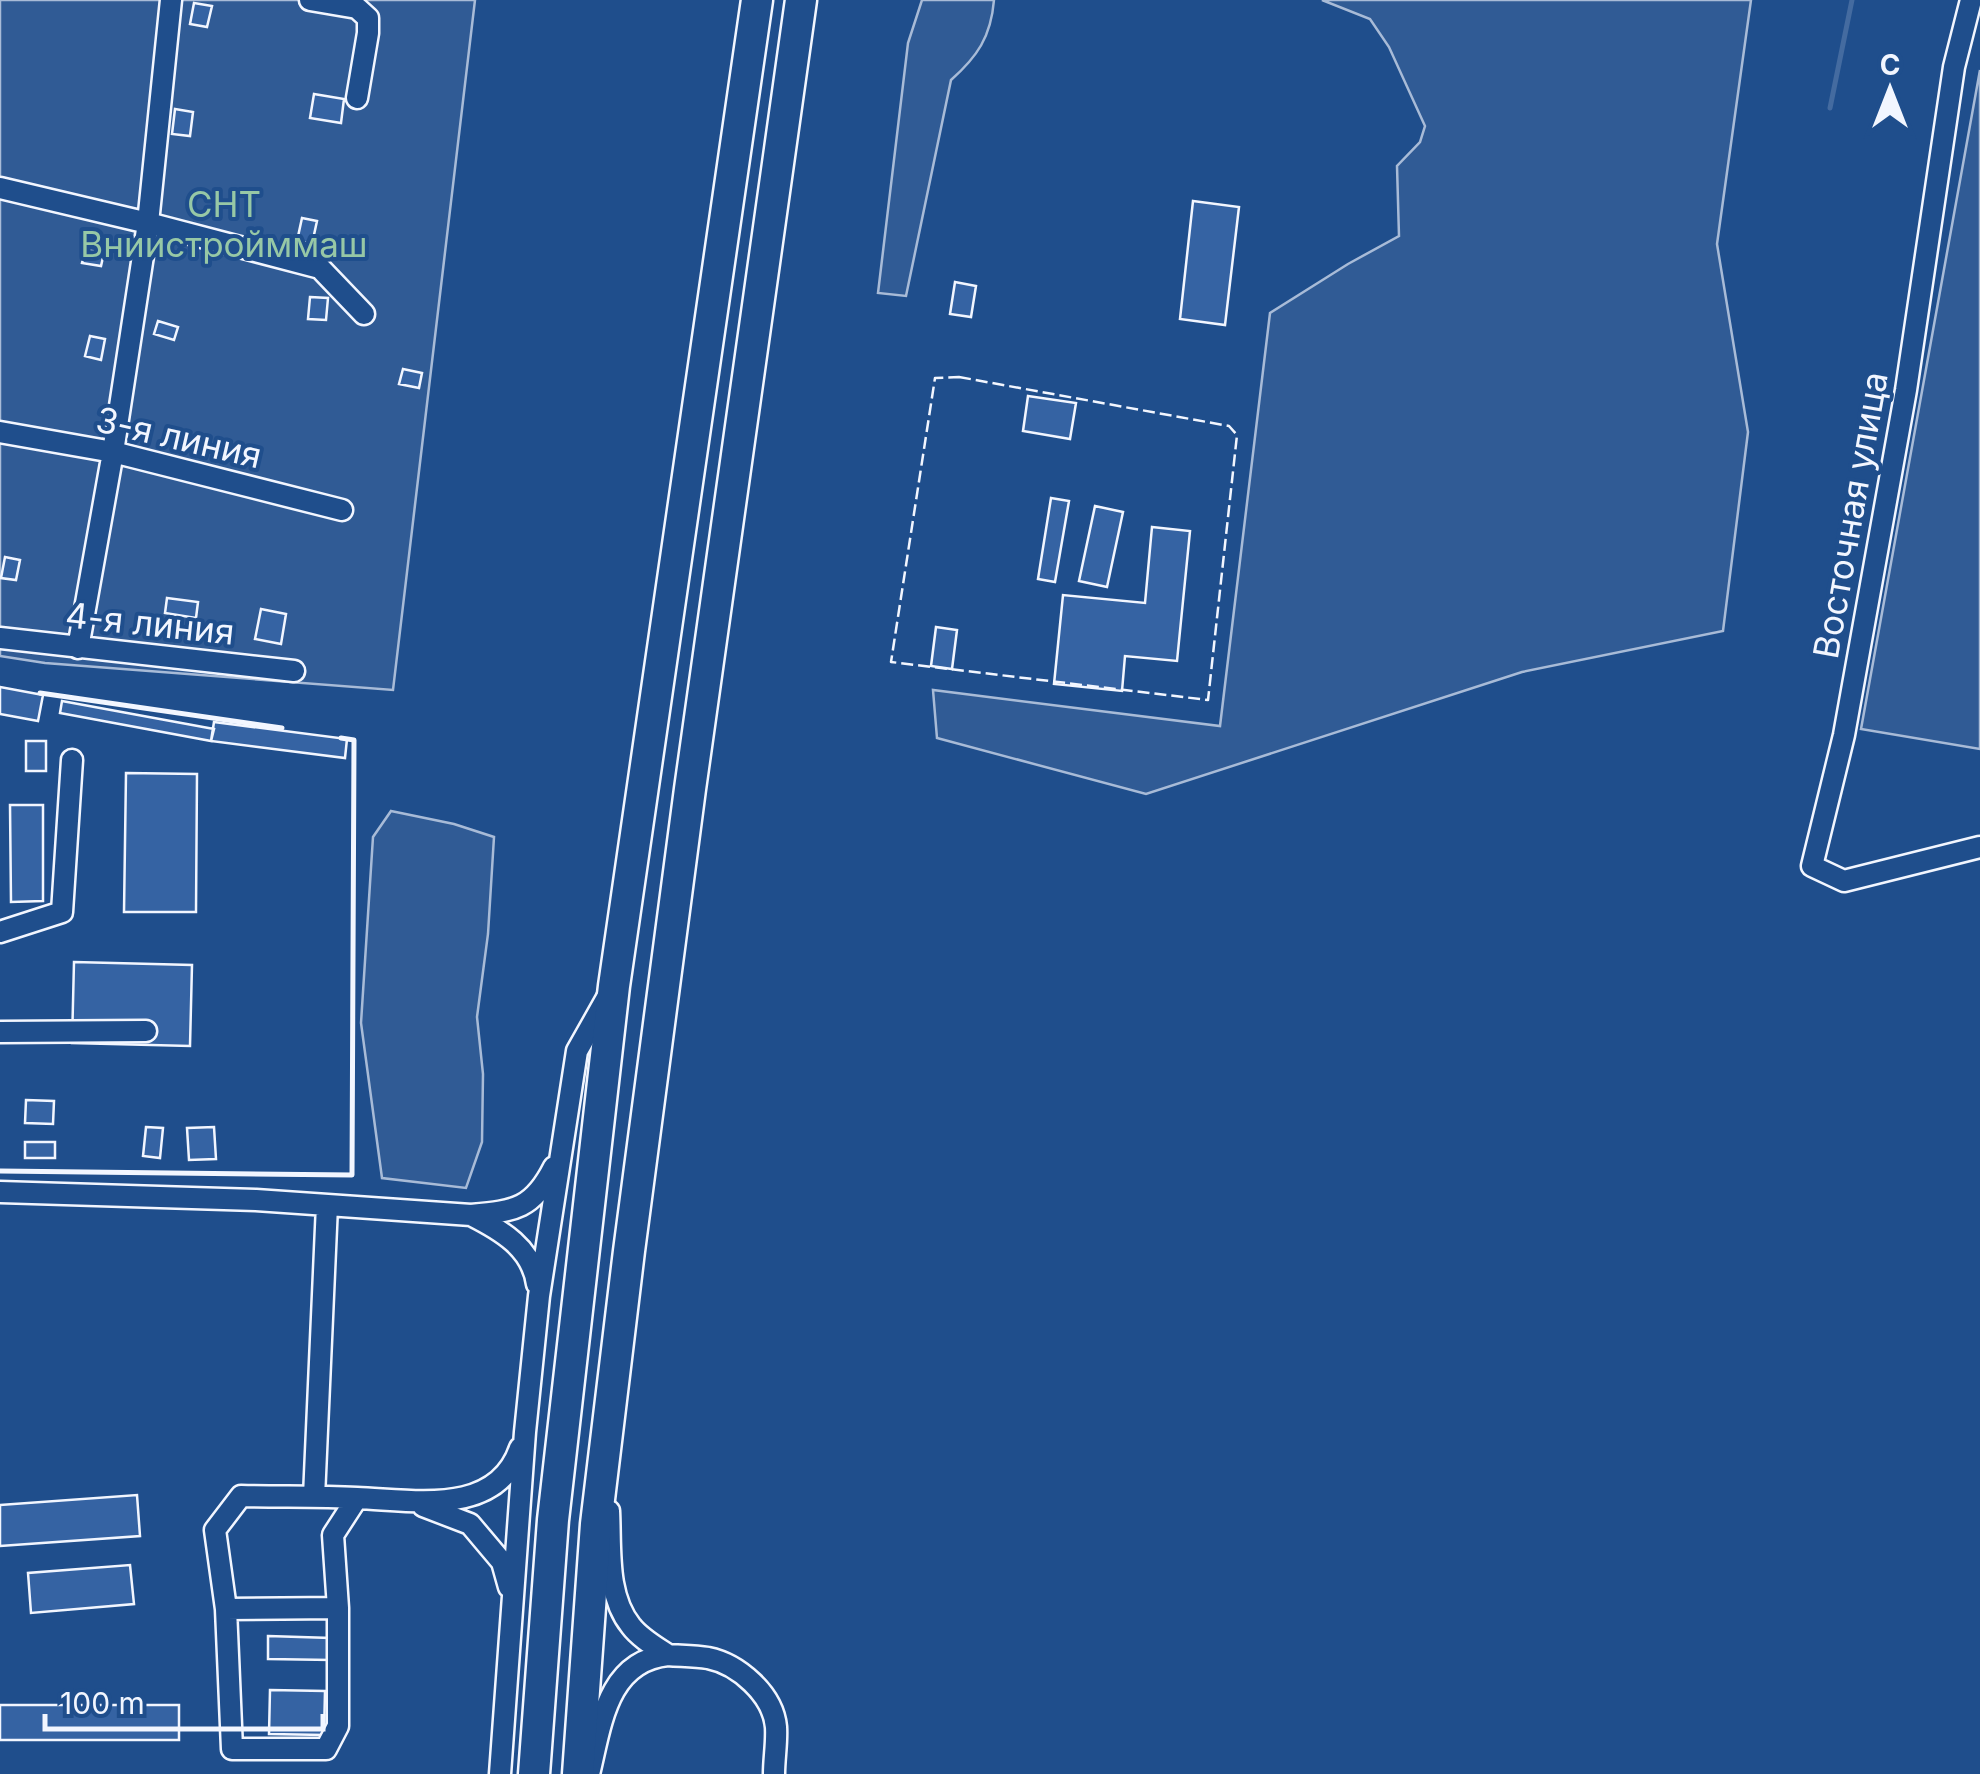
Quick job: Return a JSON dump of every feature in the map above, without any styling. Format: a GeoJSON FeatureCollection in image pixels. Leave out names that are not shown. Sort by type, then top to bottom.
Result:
{"type":"FeatureCollection","features":[{"type":"Feature","properties":{"kind":"highway"},"geometry":{"type":"LineString","coordinates":[[534,1774],[553,1520],[614,986],[757,0]]}},
{"type":"Feature","properties":{"kind":"highway"},"geometry":{"type":"LineString","coordinates":[[578,1774],[596,1524],[606,1443],[690,789],[801,0]]}},
{"type":"Feature","properties":{"kind":"street"},"geometry":{"type":"LineString","coordinates":[[78,648],[148,222],[172,0]]}},
{"type":"Feature","properties":{"kind":"street"},"geometry":{"type":"LineString","coordinates":[[310,0],[357,8],[368,18],[357,98]]}},
{"type":"Feature","properties":{"kind":"street","name":"Восточная улица"},"geometry":{"type":"LineString","coordinates":[[1971,0],[1954,67],[1906,390],[1844,735],[1812,866],[1844,881],[1980,848]]}},
{"type":"Feature","properties":{"kind":"street"},"geometry":{"type":"LineString","coordinates":[[0,188],[320,268],[364,314]]}},
{"type":"Feature","properties":{"kind":"street","name":"3-я линия"},"geometry":{"type":"LineString","coordinates":[[0,432],[113,452],[342,510]]}},
{"type":"Feature","properties":{"kind":"street","name":"4-я линия"},"geometry":{"type":"LineString","coordinates":[[0,638],[294,672]]}},
{"type":"Feature","properties":{"kind":"street"},"geometry":{"type":"LineString","coordinates":[[0,932],[62,912],[72,760]]}},
{"type":"Feature","properties":{"kind":"street"},"geometry":{"type":"LineString","coordinates":[[500,1774],[539,1296],[577,1051],[614,986]]}},
{"type":"Feature","properties":{"kind":"street"},"geometry":{"type":"LineString","coordinates":[[0,1032],[146,1031]]}},
{"type":"Feature","properties":{"kind":"street"},"geometry":{"type":"LineString","coordinates":[[0,1192],[256,1200],[471,1215],[517,1208],[536,1197],[560,1157]]}},
{"type":"Feature","properties":{"kind":"street"},"geometry":{"type":"LineString","coordinates":[[314,1498],[327,1205]]}},
{"type":"Feature","properties":{"kind":"street"},"geometry":{"type":"LineString","coordinates":[[471,1215],[497,1228],[520,1247],[535,1269],[539,1296]]}},
{"type":"Feature","properties":{"kind":"street"},"geometry":{"type":"LineString","coordinates":[[357,1498],[333,1535],[338,1608],[338,1726],[326,1749],[232,1750],[226,1610],[215,1530],[241,1496],[357,1498],[412,1502],[454,1501],[488,1488],[509,1473],[526,1432]]}},
{"type":"Feature","properties":{"kind":"street"},"geometry":{"type":"LineString","coordinates":[[606,1443],[616,1596],[632,1628],[668,1655]]}},
{"type":"Feature","properties":{"kind":"street"},"geometry":{"type":"LineString","coordinates":[[412,1502],[470,1524],[502,1562],[513,1600]]}},
{"type":"Feature","properties":{"kind":"street"},"geometry":{"type":"LineString","coordinates":[[226,1610],[338,1608]]}},
{"type":"Feature","properties":{"kind":"street"},"geometry":{"type":"LineString","coordinates":[[590,1774],[604,1714],[616,1684],[652,1656],[668,1655],[721,1662],[742,1674],[763,1695],[776,1723],[774,1774]]}},
{"type":"Feature","properties":{"kind":"green space","name":"СНТ Вниистройммаш"},"geometry":{"type":"Polygon","coordinates":[[[0,0],[475,0],[393,690],[45,663],[0,656],[0,0]]]}},
{"type":"Feature","properties":{"kind":"green space"},"geometry":{"type":"Polygon","coordinates":[[[922,0],[994,0],[990,25],[981,45],[951,80],[906,296],[878,293],[908,43],[922,0]]]}},
{"type":"Feature","properties":{"kind":"green space"},"geometry":{"type":"Polygon","coordinates":[[[1322,0],[1751,0],[1717,244],[1748,432],[1723,631],[1522,672],[1146,794],[937,738],[933,690],[1220,726],[1270,313],[1399,236],[1397,166],[1420,142],[1425,126],[1389,47],[1370,19],[1322,0]]]}},
{"type":"Feature","properties":{"kind":"green space"},"geometry":{"type":"Polygon","coordinates":[[[1980,70],[1980,749],[1861,729],[1980,70]]]}},
{"type":"Feature","properties":{"kind":"green space"},"geometry":{"type":"Polygon","coordinates":[[[391,811],[494,837],[488,934],[477,1017],[483,1074],[482,1142],[466,1188],[382,1178],[361,1023],[373,837],[391,811]]]}},
{"type":"Feature","properties":{"kind":"building"},"geometry":{"type":"Polygon","coordinates":[[[194,3],[212,6],[207,27],[190,24],[194,3]]]}},
{"type":"Feature","properties":{"kind":"building"},"geometry":{"type":"Polygon","coordinates":[[[314,94],[344,99],[341,123],[310,118],[314,94]]]}},
{"type":"Feature","properties":{"kind":"building"},"geometry":{"type":"Polygon","coordinates":[[[175,109],[193,112],[190,136],[172,134],[175,109]]]}},
{"type":"Feature","properties":{"kind":"building"},"geometry":{"type":"Polygon","coordinates":[[[1193,201],[1239,207],[1225,325],[1180,319],[1193,201]]]}},
{"type":"Feature","properties":{"kind":"building"},"geometry":{"type":"Polygon","coordinates":[[[302,218],[317,221],[312,244],[297,241],[302,218]]]}},
{"type":"Feature","properties":{"kind":"building"},"geometry":{"type":"Polygon","coordinates":[[[85,250],[104,253],[101,266],[82,263],[85,250]]]}},
{"type":"Feature","properties":{"kind":"building"},"geometry":{"type":"Polygon","coordinates":[[[955,282],[976,286],[971,317],[950,314],[955,282]]]}},
{"type":"Feature","properties":{"kind":"building"},"geometry":{"type":"Polygon","coordinates":[[[310,297],[328,298],[326,320],[308,319],[310,297]]]}},
{"type":"Feature","properties":{"kind":"building"},"geometry":{"type":"Polygon","coordinates":[[[158,321],[178,327],[174,340],[154,334],[158,321]]]}},
{"type":"Feature","properties":{"kind":"building"},"geometry":{"type":"Polygon","coordinates":[[[90,336],[105,339],[101,360],[85,356],[90,336]]]}},
{"type":"Feature","properties":{"kind":"building"},"geometry":{"type":"Polygon","coordinates":[[[403,369],[422,373],[419,388],[399,384],[403,369]]]}},
{"type":"Feature","properties":{"kind":"building"},"geometry":{"type":"Polygon","coordinates":[[[1028,396],[1076,403],[1070,439],[1023,431],[1028,396]]]}},
{"type":"Feature","properties":{"kind":"building"},"geometry":{"type":"Polygon","coordinates":[[[1051,498],[1069,501],[1055,582],[1038,579],[1051,498]]]}},
{"type":"Feature","properties":{"kind":"building"},"geometry":{"type":"Polygon","coordinates":[[[1095,506],[1123,512],[1107,587],[1079,581],[1095,506]]]}},
{"type":"Feature","properties":{"kind":"building"},"geometry":{"type":"Polygon","coordinates":[[[1152,527],[1190,531],[1177,661],[1125,656],[1122,691],[1054,684],[1063,595],[1145,603],[1152,527]]]}},
{"type":"Feature","properties":{"kind":"building"},"geometry":{"type":"Polygon","coordinates":[[[5,557],[20,560],[16,580],[1,578],[5,557]]]}},
{"type":"Feature","properties":{"kind":"building"},"geometry":{"type":"Polygon","coordinates":[[[167,598],[198,602],[196,618],[165,613],[167,598]]]}},
{"type":"Feature","properties":{"kind":"building"},"geometry":{"type":"Polygon","coordinates":[[[261,609],[286,614],[281,644],[255,639],[261,609]]]}},
{"type":"Feature","properties":{"kind":"building"},"geometry":{"type":"Polygon","coordinates":[[[936,627],[957,630],[952,669],[931,666],[936,627]]]}},
{"type":"Feature","properties":{"kind":"building"},"geometry":{"type":"Polygon","coordinates":[[[0,687],[43,695],[38,721],[0,714],[0,687]]]}},
{"type":"Feature","properties":{"kind":"building"},"geometry":{"type":"Polygon","coordinates":[[[62,701],[214,729],[211,741],[60,713],[62,701]]]}},
{"type":"Feature","properties":{"kind":"building"},"geometry":{"type":"Polygon","coordinates":[[[214,722],[347,739],[345,758],[211,741],[214,722]]]}},
{"type":"Feature","properties":{"kind":"building"},"geometry":{"type":"Polygon","coordinates":[[[26,741],[46,741],[46,771],[26,771],[26,741]]]}},
{"type":"Feature","properties":{"kind":"building"},"geometry":{"type":"Polygon","coordinates":[[[126,773],[197,774],[196,912],[124,912],[126,773]]]}},
{"type":"Feature","properties":{"kind":"building"},"geometry":{"type":"Polygon","coordinates":[[[10,805],[43,805],[43,901],[11,902],[10,805]]]}},
{"type":"Feature","properties":{"kind":"building"},"geometry":{"type":"Polygon","coordinates":[[[74,962],[192,965],[190,1046],[72,1043],[74,962]]]}},
{"type":"Feature","properties":{"kind":"building"},"geometry":{"type":"Polygon","coordinates":[[[26,1100],[54,1101],[53,1124],[25,1123],[26,1100]]]}},
{"type":"Feature","properties":{"kind":"building"},"geometry":{"type":"Polygon","coordinates":[[[146,1127],[163,1128],[160,1158],[143,1156],[146,1127]]]}},
{"type":"Feature","properties":{"kind":"building"},"geometry":{"type":"Polygon","coordinates":[[[214,1127],[216,1159],[189,1160],[187,1128],[214,1127]]]}},
{"type":"Feature","properties":{"kind":"building"},"geometry":{"type":"Polygon","coordinates":[[[25,1142],[55,1142],[55,1158],[25,1158],[25,1142]]]}},
{"type":"Feature","properties":{"kind":"building"},"geometry":{"type":"Polygon","coordinates":[[[137,1495],[140,1536],[0,1546],[0,1505],[137,1495]]]}},
{"type":"Feature","properties":{"kind":"building"},"geometry":{"type":"Polygon","coordinates":[[[130,1565],[134,1604],[31,1613],[28,1573],[130,1565]]]}},
{"type":"Feature","properties":{"kind":"building"},"geometry":{"type":"Polygon","coordinates":[[[268,1636],[331,1638],[331,1660],[268,1659],[268,1636]]]}},
{"type":"Feature","properties":{"kind":"building"},"geometry":{"type":"Polygon","coordinates":[[[270,1690],[325,1691],[324,1735],[269,1734],[270,1690]]]}},
{"type":"Feature","properties":{"kind":"building"},"geometry":{"type":"Polygon","coordinates":[[[0,1705],[179,1705],[179,1740],[0,1740],[0,1705]]]}},
{"type":"Feature","properties":{"kind":"waterway"},"geometry":{"type":"LineString","coordinates":[[1830,108],[1852,0]]}},
{"type":"Feature","properties":{"kind":"fence"},"geometry":{"type":"LineString","coordinates":[[959,377],[1229,426],[1237,435],[1208,700],[891,662],[935,378],[959,377]]}},
{"type":"Feature","properties":{"kind":"wall"},"geometry":{"type":"LineString","coordinates":[[40,693],[282,728]]}},
{"type":"Feature","properties":{"kind":"wall"},"geometry":{"type":"LineString","coordinates":[[0,1171],[352,1175],[354,740],[341,738]]}}]}
